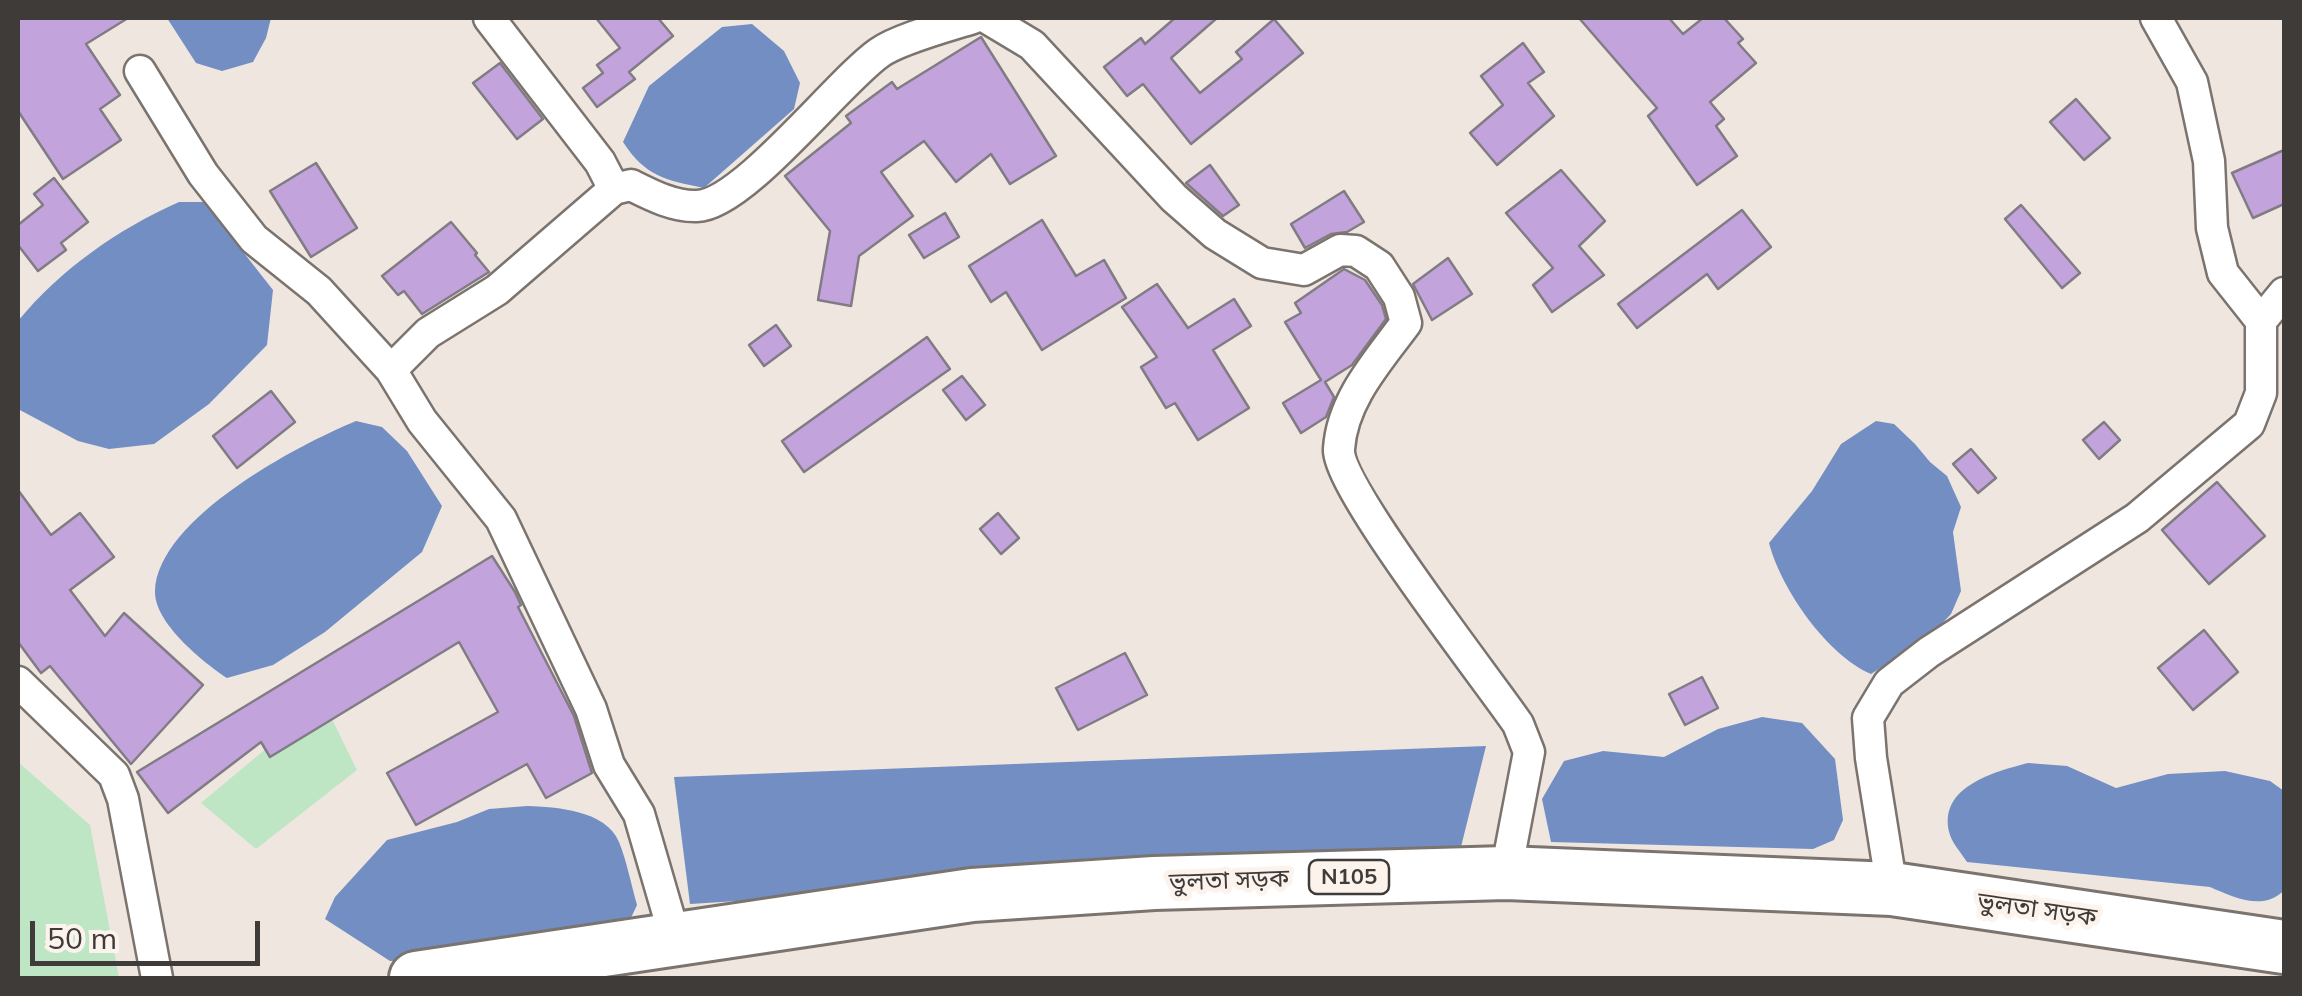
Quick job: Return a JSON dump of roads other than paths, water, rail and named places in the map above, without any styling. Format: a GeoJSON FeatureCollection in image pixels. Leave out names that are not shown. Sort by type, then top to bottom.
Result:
{"type":"FeatureCollection","features":[{"type":"Feature","properties":{"kind":"highway","name":"ভুলতা সড়ক"},"geometry":{"type":"LineString","coordinates":[[416,978],[972,895],[1154,883],[1506,872],[1892,889],[2284,947]]}},
{"type":"Feature","properties":{"kind":"street"},"geometry":{"type":"LineString","coordinates":[[488,18],[600,162],[614,190]]}},
{"type":"Feature","properties":{"kind":"street"},"geometry":{"type":"LineString","coordinates":[[391,370],[428,333],[497,290],[614,190],[631,185],[657,198],[699,207],[730,193],[807,125],[880,52],[973,18]]}},
{"type":"Feature","properties":{"kind":"street"},"geometry":{"type":"LineString","coordinates":[[986,18],[1032,45],[1174,198],[1215,234],[1262,263],[1304,270],[1340,250],[1356,251],[1379,266],[1399,297],[1406,322],[1351,399],[1338,448],[1340,464],[1369,516],[1518,724],[1529,752],[1506,872]]}},
{"type":"Feature","properties":{"kind":"street"},"geometry":{"type":"LineString","coordinates":[[1892,889],[1868,718],[1889,683],[1928,652],[2136,518],[2249,424],[2261,393],[2261,321],[2223,273],[2212,228],[2209,161],[2192,82],[2156,18]]}},
{"type":"Feature","properties":{"kind":"street"},"geometry":{"type":"LineString","coordinates":[[140,71],[204,174],[254,239],[319,291],[391,370],[422,421],[502,519],[591,709],[609,765],[639,814],[676,940]]}},
{"type":"Feature","properties":{"kind":"street"},"geometry":{"type":"LineString","coordinates":[[2261,321],[2284,294]]}},
{"type":"Feature","properties":{"kind":"street"},"geometry":{"type":"LineString","coordinates":[[18,682],[114,775],[123,798],[157,978]]}},
{"type":"Feature","properties":{"kind":"water"},"geometry":{"type":"Polygon","coordinates":[[[167,18],[271,18],[253,62],[222,71],[196,63],[167,18]]]}},
{"type":"Feature","properties":{"kind":"water"},"geometry":{"type":"Polygon","coordinates":[[[752,24],[784,51],[800,83],[794,109],[704,188],[667,179],[648,169],[623,142],[649,86],[722,27],[752,24]]]}},
{"type":"Feature","properties":{"kind":"water"},"geometry":{"type":"Polygon","coordinates":[[[179,202],[204,202],[273,290],[267,345],[209,404],[154,444],[109,449],[78,441],[18,409],[18,321],[53,284],[92,252],[179,202]]]}},
{"type":"Feature","properties":{"kind":"water"},"geometry":{"type":"Polygon","coordinates":[[[356,421],[382,427],[407,451],[442,506],[422,552],[325,632],[273,665],[227,678],[193,652],[162,616],[155,591],[162,564],[180,537],[235,488],[301,447],[356,421]]]}},
{"type":"Feature","properties":{"kind":"water"},"geometry":{"type":"Polygon","coordinates":[[[1876,421],[1894,424],[1947,476],[1961,507],[1953,532],[1961,591],[1951,614],[1930,636],[1871,674],[1838,652],[1808,619],[1784,580],[1769,543],[1812,491],[1841,444],[1876,421]]]}},
{"type":"Feature","properties":{"kind":"water"},"geometry":{"type":"Polygon","coordinates":[[[1762,717],[1802,723],[1835,759],[1843,820],[1834,840],[1813,849],[1551,842],[1542,799],[1564,761],[1603,751],[1664,757],[1718,729],[1762,717]]]}},
{"type":"Feature","properties":{"kind":"water"},"geometry":{"type":"Polygon","coordinates":[[[1486,746],[1459,855],[690,904],[674,777],[1486,746]]]}},
{"type":"Feature","properties":{"kind":"water"},"geometry":{"type":"Polygon","coordinates":[[[2028,763],[2067,766],[2116,788],[2168,774],[2225,771],[2270,781],[2284,791],[2284,890],[2267,900],[2248,901],[2210,887],[1967,862],[1950,835],[1948,818],[1952,805],[1971,784],[2028,763]]]}},
{"type":"Feature","properties":{"kind":"water"},"geometry":{"type":"Polygon","coordinates":[[[527,806],[579,812],[613,831],[637,905],[630,920],[427,960],[390,961],[325,919],[335,897],[387,840],[457,822],[489,809],[527,806]]]}}]}
